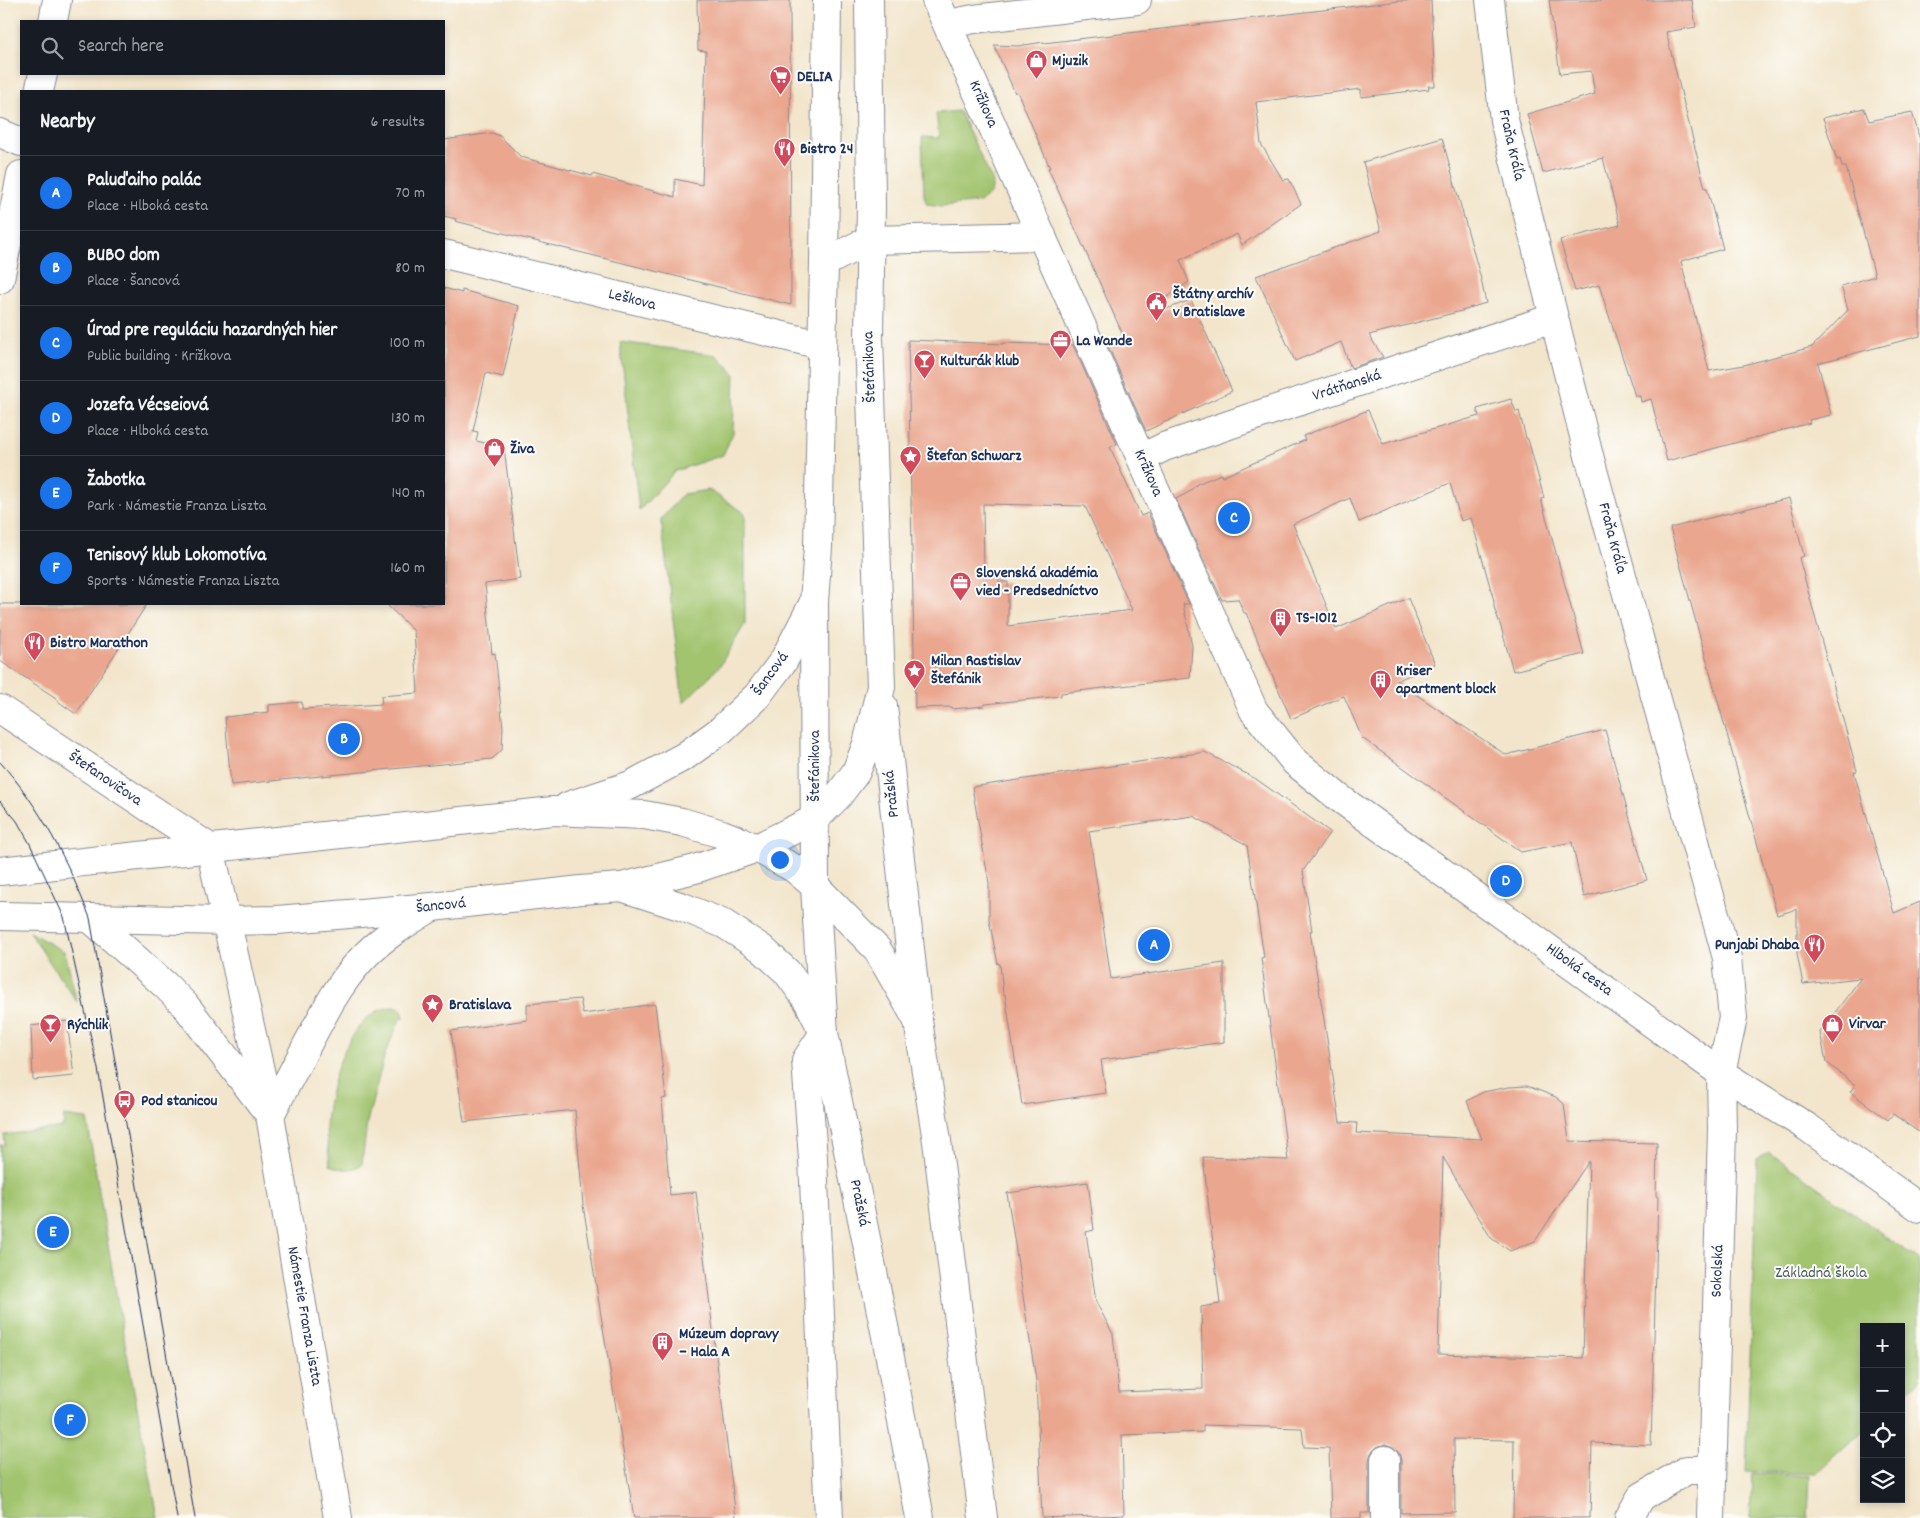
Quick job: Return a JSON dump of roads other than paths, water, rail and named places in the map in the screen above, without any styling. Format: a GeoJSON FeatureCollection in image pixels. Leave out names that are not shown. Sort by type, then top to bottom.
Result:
{"type":"FeatureCollection","features":[{"type":"Feature","properties":{"kind":"street"},"geometry":{"type":"LineString","coordinates":[[53,20],[57,0]]}},
{"type":"Feature","properties":{"kind":"street","name":"Štefánikova"},"geometry":{"type":"LineString","coordinates":[[815,819],[814,602],[818,546],[827,0]]}},
{"type":"Feature","properties":{"kind":"street","name":"Štefánikova"},"geometry":{"type":"LineString","coordinates":[[815,819],[838,796],[856,772],[867,744],[881,687],[869,336],[869,0]]}},
{"type":"Feature","properties":{"kind":"street","name":"Križkova"},"geometry":{"type":"LineString","coordinates":[[936,0],[1254,711]]}},
{"type":"Feature","properties":{"kind":"street"},"geometry":{"type":"LineString","coordinates":[[948,24],[974,19],[1138,0]]}},
{"type":"Feature","properties":{"kind":"street","name":"Fraňa Kráľa"},"geometry":{"type":"LineString","coordinates":[[1490,0],[1504,120],[1588,452],[1727,958],[1733,1018],[1721,1073]]}},
{"type":"Feature","properties":{"kind":"street"},"geometry":{"type":"LineString","coordinates":[[39,90],[43,75]]}},
{"type":"Feature","properties":{"kind":"street"},"geometry":{"type":"LineString","coordinates":[[0,133],[20,142]]}},
{"type":"Feature","properties":{"kind":"street"},"geometry":{"type":"LineString","coordinates":[[0,280],[20,180]]}},
{"type":"Feature","properties":{"kind":"street"},"geometry":{"type":"LineString","coordinates":[[824,264],[870,240],[1042,236]]}},
{"type":"Feature","properties":{"kind":"street","name":"Leškova"},"geometry":{"type":"LineString","coordinates":[[445,254],[821,345]]}},
{"type":"Feature","properties":{"kind":"street","name":"Vrátňanská"},"geometry":{"type":"LineString","coordinates":[[1142,458],[1164,447],[1553,318]]}},
{"type":"Feature","properties":{"kind":"street","name":"Šancová"},"geometry":{"type":"LineString","coordinates":[[553,812],[631,785],[685,756],[721,730],[757,696],[784,660],[814,602]]}},
{"type":"Feature","properties":{"kind":"street","name":"Pražská"},"geometry":{"type":"LineString","coordinates":[[881,687],[918,1020],[937,1141],[983,1518]]}},
{"type":"Feature","properties":{"kind":"street","name":"Štefanovičova"},"geometry":{"type":"LineString","coordinates":[[0,709],[210,848]]}},
{"type":"Feature","properties":{"kind":"street","name":"Hlboká cesta"},"geometry":{"type":"LineString","coordinates":[[1254,711],[1295,762],[1338,797],[1721,1073],[1808,1127],[1920,1208]]}},
{"type":"Feature","properties":{"kind":"street","name":"Šancová"},"geometry":{"type":"LineString","coordinates":[[0,871],[553,812],[644,815],[682,822],[758,848],[795,869],[815,886]]}},
{"type":"Feature","properties":{"kind":"street"},"geometry":{"type":"LineString","coordinates":[[621,887],[695,869],[758,848],[815,819]]}},
{"type":"Feature","properties":{"kind":"street","name":"Pražská"},"geometry":{"type":"LineString","coordinates":[[815,819],[815,886],[824,1033],[886,1336],[920,1518]]}},
{"type":"Feature","properties":{"kind":"street","name":"Námestie Franza Liszta"},"geometry":{"type":"LineString","coordinates":[[210,848],[270,1115],[338,1518]]}},
{"type":"Feature","properties":{"kind":"street","name":"Pražská"},"geometry":{"type":"LineString","coordinates":[[815,886],[877,949],[918,1020]]}},
{"type":"Feature","properties":{"kind":"street","name":"Šancová"},"geometry":{"type":"LineString","coordinates":[[0,916],[227,921],[277,920],[432,907],[621,887],[724,924],[761,948],[787,972],[798,986],[824,1033]]}},
{"type":"Feature","properties":{"kind":"street"},"geometry":{"type":"LineString","coordinates":[[270,1115],[332,998],[348,975],[359,961],[380,942],[405,923],[432,907]]}},
{"type":"Feature","properties":{"kind":"street","name":"Námestie Franza Liszta"},"geometry":{"type":"LineString","coordinates":[[90,918],[185,1005],[270,1115]]}},
{"type":"Feature","properties":{"kind":"street"},"geometry":{"type":"LineString","coordinates":[[824,1033],[806,1060],[814,1169],[829,1518]]}},
{"type":"Feature","properties":{"kind":"street","name":"Sokolská"},"geometry":{"type":"LineString","coordinates":[[1711,1518],[1722,1130],[1721,1073]]}},
{"type":"Feature","properties":{"kind":"street"},"geometry":{"type":"LineString","coordinates":[[1385,1460],[1386,1518]]}},
{"type":"Feature","properties":{"kind":"street"},"geometry":{"type":"LineString","coordinates":[[1629,1518],[1641,1497],[1687,1470],[1712,1470]]}},
{"type":"Feature","properties":{"kind":"tram line"},"geometry":{"type":"LineString","coordinates":[[0,762],[15,779],[41,816],[63,856],[90,918],[195,1518]]}},
{"type":"Feature","properties":{"kind":"tram line"},"geometry":{"type":"LineString","coordinates":[[0,801],[17,821],[30,844],[64,917],[98,1069],[177,1518]]}},
{"type":"Feature","properties":{"kind":"place","name":"Mjuzik"},"geometry":{"type":"Point","coordinates":[1036,80]}},
{"type":"Feature","properties":{"kind":"place","name":"DELIA"},"geometry":{"type":"Point","coordinates":[781,96]}},
{"type":"Feature","properties":{"kind":"place","name":"Bistro 24"},"geometry":{"type":"Point","coordinates":[784,168]}},
{"type":"Feature","properties":{"kind":"place","name":"Štátny archív v Bratislave"},"geometry":{"type":"Point","coordinates":[1157,322]}},
{"type":"Feature","properties":{"kind":"place","name":"La Wande"},"geometry":{"type":"Point","coordinates":[1060,360]}},
{"type":"Feature","properties":{"kind":"place","name":"Kulturák klub"},"geometry":{"type":"Point","coordinates":[924,380]}},
{"type":"Feature","properties":{"kind":"place","name":"Živa"},"geometry":{"type":"Point","coordinates":[494,468]}},
{"type":"Feature","properties":{"kind":"place","name":"Štefan Schwarz"},"geometry":{"type":"Point","coordinates":[911,475]}},
{"type":"Feature","properties":{"kind":"place","name":"Úrad pre reguláciu hazardných hier"},"geometry":{"type":"Point","coordinates":[1234,518]}},
{"type":"Feature","properties":{"kind":"place","name":"Slovenská akadémia vied - Predsedníctvo"},"geometry":{"type":"Point","coordinates":[960,601]}},
{"type":"Feature","properties":{"kind":"place","name":"TS-1012"},"geometry":{"type":"Point","coordinates":[1280,637]}},
{"type":"Feature","properties":{"kind":"place","name":"Bistro Marathon"},"geometry":{"type":"Point","coordinates":[34,662]}},
{"type":"Feature","properties":{"kind":"place","name":"Milan Rastislav Štefánik"},"geometry":{"type":"Point","coordinates":[915,689]}},
{"type":"Feature","properties":{"kind":"place","name":"Kriser apartment block"},"geometry":{"type":"Point","coordinates":[1380,699]}},
{"type":"Feature","properties":{"kind":"place","name":"BUBO dom"},"geometry":{"type":"Point","coordinates":[344,739]}},
{"type":"Feature","properties":{"kind":"place","name":"Jozefa Vécseiová"},"geometry":{"type":"Point","coordinates":[1506,881]}},
{"type":"Feature","properties":{"kind":"place","name":"Paluďaiho palác"},"geometry":{"type":"Point","coordinates":[1154,945]}},
{"type":"Feature","properties":{"kind":"place","name":"Punjabi Dhaba"},"geometry":{"type":"Point","coordinates":[1815,964]}},
{"type":"Feature","properties":{"kind":"place","name":"Bratislava"},"geometry":{"type":"Point","coordinates":[433,1024]}},
{"type":"Feature","properties":{"kind":"place","name":"Virvar"},"geometry":{"type":"Point","coordinates":[1833,1043]}},
{"type":"Feature","properties":{"kind":"place","name":"Rýchlik"},"geometry":{"type":"Point","coordinates":[51,1044]}},
{"type":"Feature","properties":{"kind":"place","name":"Pod stanicou"},"geometry":{"type":"Point","coordinates":[125,1120]}},
{"type":"Feature","properties":{"kind":"place","name":"Žabotka"},"geometry":{"type":"Point","coordinates":[53,1232]}},
{"type":"Feature","properties":{"kind":"place","name":"Múzeum dopravy – Hala A"},"geometry":{"type":"Point","coordinates":[663,1362]}},
{"type":"Feature","properties":{"kind":"place","name":"Tenisový klub Lokomotíva"},"geometry":{"type":"Point","coordinates":[70,1420]}},
{"type":"Feature","properties":{"kind":"park label","name":"Základná škola"},"geometry":{"type":"Point","coordinates":[1821,1273]}}]}
